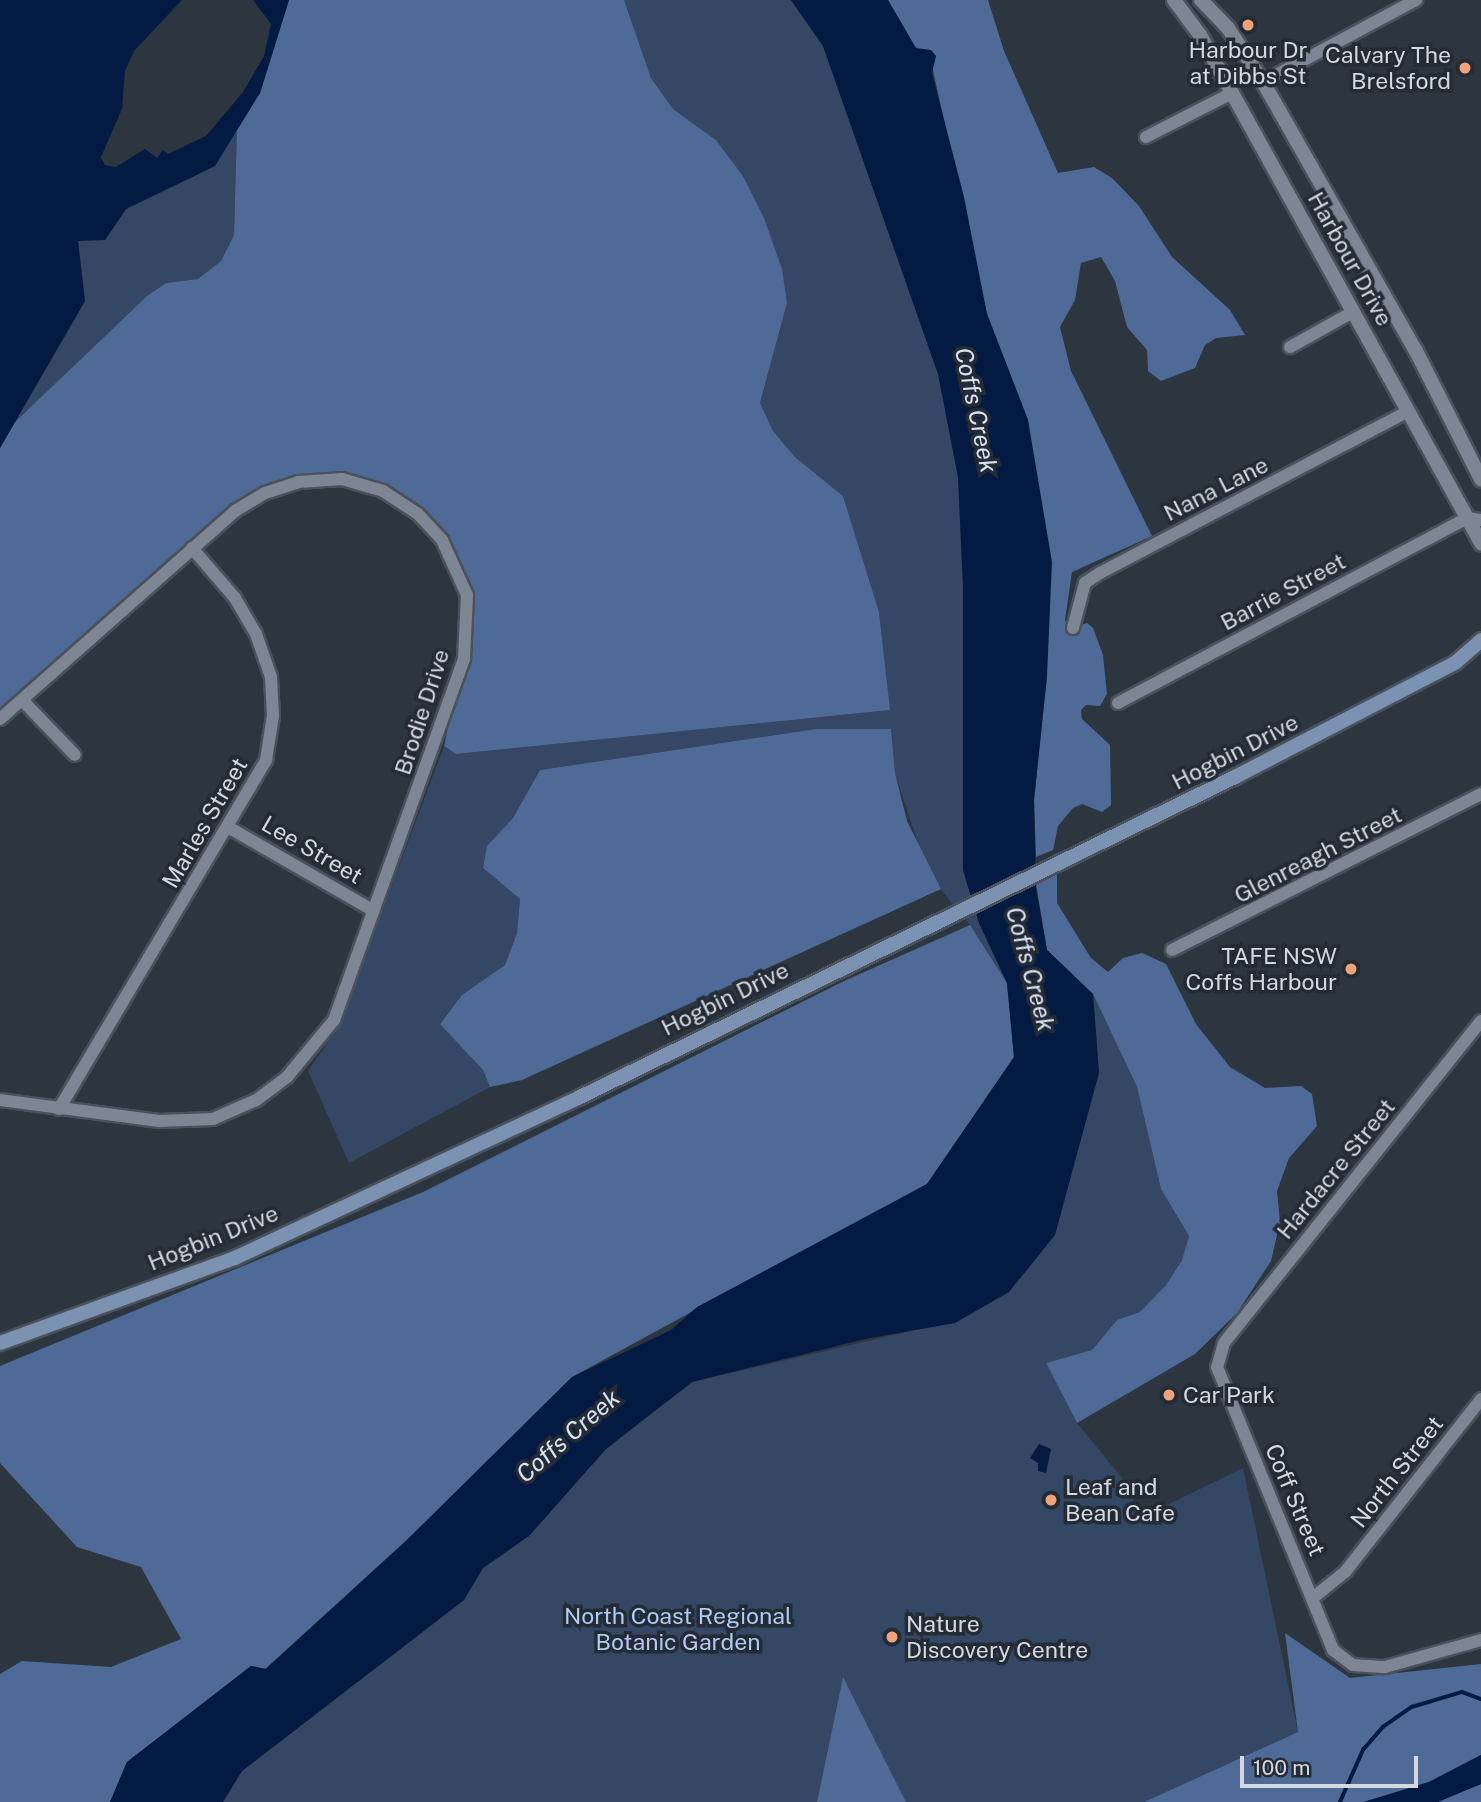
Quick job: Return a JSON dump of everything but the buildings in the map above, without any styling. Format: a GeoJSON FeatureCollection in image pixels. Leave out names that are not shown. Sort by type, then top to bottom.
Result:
{"type":"FeatureCollection","features":[{"type":"Feature","properties":{"kind":"main road","name":"Hogbin Drive"},"geometry":{"type":"LineString","coordinates":[[0,1343],[235,1258],[580,1097],[861,958],[1073,858],[1455,663],[1481,640]]}},
{"type":"Feature","properties":{"kind":"main road","name":"Hogbin Drive"},"geometry":{"type":"LineString","coordinates":[[1455,663],[1481,658]]}},
{"type":"Feature","properties":{"kind":"street","name":"Harbour Drive"},"geometry":{"type":"LineString","coordinates":[[1174,0],[1233,93],[1408,411],[1474,519],[1481,543]]}},
{"type":"Feature","properties":{"kind":"street","name":"Harbour Drive"},"geometry":{"type":"LineString","coordinates":[[1201,0],[1228,28],[1263,82],[1416,351],[1481,479]]}},
{"type":"Feature","properties":{"kind":"street"},"geometry":{"type":"LineString","coordinates":[[1263,82],[1416,0]]}},
{"type":"Feature","properties":{"kind":"street"},"geometry":{"type":"LineString","coordinates":[[1146,138],[1233,93]]}},
{"type":"Feature","properties":{"kind":"street"},"geometry":{"type":"LineString","coordinates":[[1290,347],[1353,312]]}},
{"type":"Feature","properties":{"kind":"street","name":"Nana Lane"},"geometry":{"type":"LineString","coordinates":[[1073,628],[1086,583],[1100,573],[1408,411]]}},
{"type":"Feature","properties":{"kind":"street","name":"Brodie Drive"},"geometry":{"type":"LineString","coordinates":[[0,719],[235,511],[265,493],[298,482],[342,479],[383,491],[418,513],[442,540],[455,562],[469,616],[464,659],[334,1020],[287,1077],[256,1100],[214,1119],[159,1121],[0,1100]]}},
{"type":"Feature","properties":{"kind":"street","name":"Barrie Street"},"geometry":{"type":"LineString","coordinates":[[1118,703],[1474,519]]}},
{"type":"Feature","properties":{"kind":"street","name":"Marles Street"},"geometry":{"type":"LineString","coordinates":[[59,1109],[266,760],[273,716],[271,677],[256,634],[235,598],[192,548]]}},
{"type":"Feature","properties":{"kind":"street"},"geometry":{"type":"LineString","coordinates":[[22,700],[75,755]]}},
{"type":"Feature","properties":{"kind":"street","name":"Glenreagh Street"},"geometry":{"type":"LineString","coordinates":[[1172,950],[1481,794]]}},
{"type":"Feature","properties":{"kind":"street","name":"Lee Street"},"geometry":{"type":"LineString","coordinates":[[228,827],[374,911]]}},
{"type":"Feature","properties":{"kind":"street","name":"Hardacre Street"},"geometry":{"type":"LineString","coordinates":[[1224,1343],[1481,1021]]}},
{"type":"Feature","properties":{"kind":"street","name":"Coff Street"},"geometry":{"type":"LineString","coordinates":[[1224,1343],[1217,1367],[1314,1597],[1333,1650],[1353,1665],[1385,1667],[1481,1640]]}},
{"type":"Feature","properties":{"kind":"street","name":"North Street"},"geometry":{"type":"LineString","coordinates":[[1314,1597],[1345,1572],[1481,1399]]}},
{"type":"Feature","properties":{"kind":"green space"},"geometry":{"type":"Polygon","coordinates":[[[624,0],[791,0],[823,46],[938,374],[958,477],[963,586],[963,870],[979,923],[1007,983],[970,925],[934,881],[922,855],[895,773],[891,729],[816,729],[540,770],[513,818],[488,846],[483,868],[520,899],[517,933],[505,966],[462,995],[440,1023],[483,1070],[490,1087],[349,1163],[308,1071],[339,1026],[444,746],[456,754],[889,710],[879,612],[843,496],[795,457],[773,431],[760,403],[787,303],[743,176],[716,140],[673,109],[651,78],[624,0]]]}},
{"type":"Feature","properties":{"kind":"green space"},"geometry":{"type":"Polygon","coordinates":[[[237,127],[234,235],[221,261],[198,279],[166,283],[147,296],[15,422],[85,301],[78,240],[105,240],[126,209],[215,166],[237,127]]]}},
{"type":"Feature","properties":{"kind":"green space","name":"North Coast Regional Botanic Garden"},"geometry":{"type":"Polygon","coordinates":[[[1093,994],[1137,1087],[1161,1189],[1189,1236],[1182,1260],[1166,1285],[1140,1312],[1117,1320],[1092,1350],[1046,1363],[1077,1423],[1127,1484],[1140,1518],[1243,1468],[1298,1732],[1144,1802],[906,1802],[843,1678],[817,1802],[223,1802],[242,1771],[464,1600],[483,1568],[529,1536],[606,1449],[692,1382],[906,1332],[1099,1073],[1093,994]]]}},
{"type":"Feature","properties":{"kind":"shaded area"},"geometry":{"type":"Polygon","coordinates":[[[289,0],[624,0],[651,78],[673,109],[716,140],[743,176],[764,218],[782,269],[787,303],[760,403],[773,431],[795,457],[843,496],[879,612],[890,710],[456,754],[444,746],[468,633],[455,562],[418,514],[342,479],[265,493],[0,719],[0,448],[15,422],[147,296],[166,283],[198,279],[221,261],[234,235],[237,127],[260,93],[289,0]]]}},
{"type":"Feature","properties":{"kind":"shaded area"},"geometry":{"type":"Polygon","coordinates":[[[888,0],[988,0],[1004,51],[1058,173],[1094,167],[1112,178],[1139,206],[1172,257],[1230,310],[1245,335],[1216,338],[1205,345],[1195,368],[1161,381],[1148,371],[1147,350],[1127,327],[1115,281],[1101,257],[1081,263],[1075,300],[1060,327],[1071,371],[1152,536],[1072,572],[1065,620],[1069,629],[1087,623],[1093,628],[1103,655],[1107,694],[1100,706],[1086,705],[1081,710],[1082,719],[1110,745],[1111,805],[1102,812],[1082,804],[1073,808],[1058,826],[1053,850],[1036,857],[1034,800],[1047,676],[1028,420],[987,314],[932,66],[925,51],[916,49],[888,0]]]}},
{"type":"Feature","properties":{"kind":"shaded area"},"geometry":{"type":"Polygon","coordinates":[[[816,729],[891,729],[895,773],[907,821],[941,889],[522,1080],[490,1087],[483,1070],[440,1024],[462,995],[505,965],[517,933],[520,899],[483,868],[487,846],[513,818],[540,770],[816,729]]]}},
{"type":"Feature","properties":{"kind":"shaded area"},"geometry":{"type":"Polygon","coordinates":[[[1057,874],[1057,903],[1091,958],[1108,972],[1123,958],[1142,953],[1166,964],[1196,1024],[1230,1067],[1265,1088],[1301,1086],[1312,1094],[1317,1126],[1289,1158],[1277,1191],[1280,1222],[1271,1261],[1237,1313],[1195,1354],[1077,1423],[1046,1363],[1092,1350],[1117,1320],[1140,1312],[1166,1285],[1182,1260],[1189,1236],[1161,1189],[1137,1087],[1093,994],[1047,950],[1036,884],[1057,874]]]}},
{"type":"Feature","properties":{"kind":"shaded area"},"geometry":{"type":"Polygon","coordinates":[[[970,925],[1007,983],[1014,1057],[927,1184],[572,1377],[408,1539],[265,1669],[251,1666],[127,1762],[110,1802],[0,1802],[0,1674],[22,1661],[111,1667],[181,1639],[141,1567],[77,1547],[0,1463],[0,1366],[423,1192],[844,981],[970,925]]]}},
{"type":"Feature","properties":{"kind":"shaded area"},"geometry":{"type":"Polygon","coordinates":[[[1285,1633],[1350,1678],[1481,1664],[1481,1755],[1429,1782],[1367,1802],[1144,1802],[1298,1732],[1285,1633]]]}},
{"type":"Feature","properties":{"kind":"shaded area"},"geometry":{"type":"Polygon","coordinates":[[[843,1677],[906,1802],[817,1802],[843,1677]]]}},
{"type":"Feature","properties":{"kind":"shaded area"},"geometry":{"type":"Polygon","coordinates":[[[1481,1784],[1481,1802],[1438,1802],[1449,1796],[1481,1784]]]}},
{"type":"Feature","properties":{"kind":"water"},"geometry":{"type":"Polygon","coordinates":[[[0,0],[182,0],[134,51],[125,71],[122,109],[101,157],[105,165],[116,167],[145,149],[157,158],[163,150],[168,154],[206,136],[243,92],[264,56],[271,24],[253,0],[289,0],[260,93],[215,166],[126,209],[105,240],[78,241],[85,301],[0,448],[0,0]]]}},
{"type":"Feature","properties":{"kind":"water","name":"Coffs Creek"},"geometry":{"type":"Polygon","coordinates":[[[791,0],[888,0],[916,48],[931,50],[936,56],[932,73],[964,197],[987,314],[1028,420],[1052,562],[1047,676],[1034,800],[1036,888],[1047,950],[1093,994],[1099,1073],[1055,1235],[1009,1292],[955,1323],[865,1339],[692,1382],[606,1449],[529,1536],[483,1568],[464,1600],[242,1771],[223,1802],[110,1802],[127,1762],[251,1666],[266,1669],[408,1539],[572,1377],[671,1330],[697,1307],[927,1184],[1014,1057],[1007,983],[979,923],[963,870],[963,586],[958,477],[938,374],[823,46],[791,0]]]}},
{"type":"Feature","properties":{"kind":"water"},"geometry":{"type":"Polygon","coordinates":[[[1039,1444],[1051,1449],[1046,1473],[1038,1471],[1038,1463],[1030,1458],[1039,1444]]]}},
{"type":"Feature","properties":{"kind":"water"},"geometry":{"type":"Polygon","coordinates":[[[1481,1755],[1481,1784],[1438,1802],[1363,1802],[1429,1782],[1481,1755]]]}},
{"type":"Feature","properties":{"kind":"waterway"},"geometry":{"type":"LineString","coordinates":[[1340,1802],[1363,1750],[1383,1727],[1412,1707],[1462,1692],[1481,1699]]}},
{"type":"Feature","properties":{"kind":"place","name":"Harbour Dr at Dibbs St"},"geometry":{"type":"Point","coordinates":[1248,25]}},
{"type":"Feature","properties":{"kind":"place","name":"Calvary The Brelsford"},"geometry":{"type":"Point","coordinates":[1465,68]}},
{"type":"Feature","properties":{"kind":"place","name":"TAFE NSW Coffs Harbour"},"geometry":{"type":"Point","coordinates":[1351,969]}},
{"type":"Feature","properties":{"kind":"place","name":"Car Park"},"geometry":{"type":"Point","coordinates":[1169,1395]}},
{"type":"Feature","properties":{"kind":"place","name":"Leaf and Bean Cafe"},"geometry":{"type":"Point","coordinates":[1051,1500]}},
{"type":"Feature","properties":{"kind":"place","name":"Nature Discovery Centre"},"geometry":{"type":"Point","coordinates":[892,1637]}}]}
